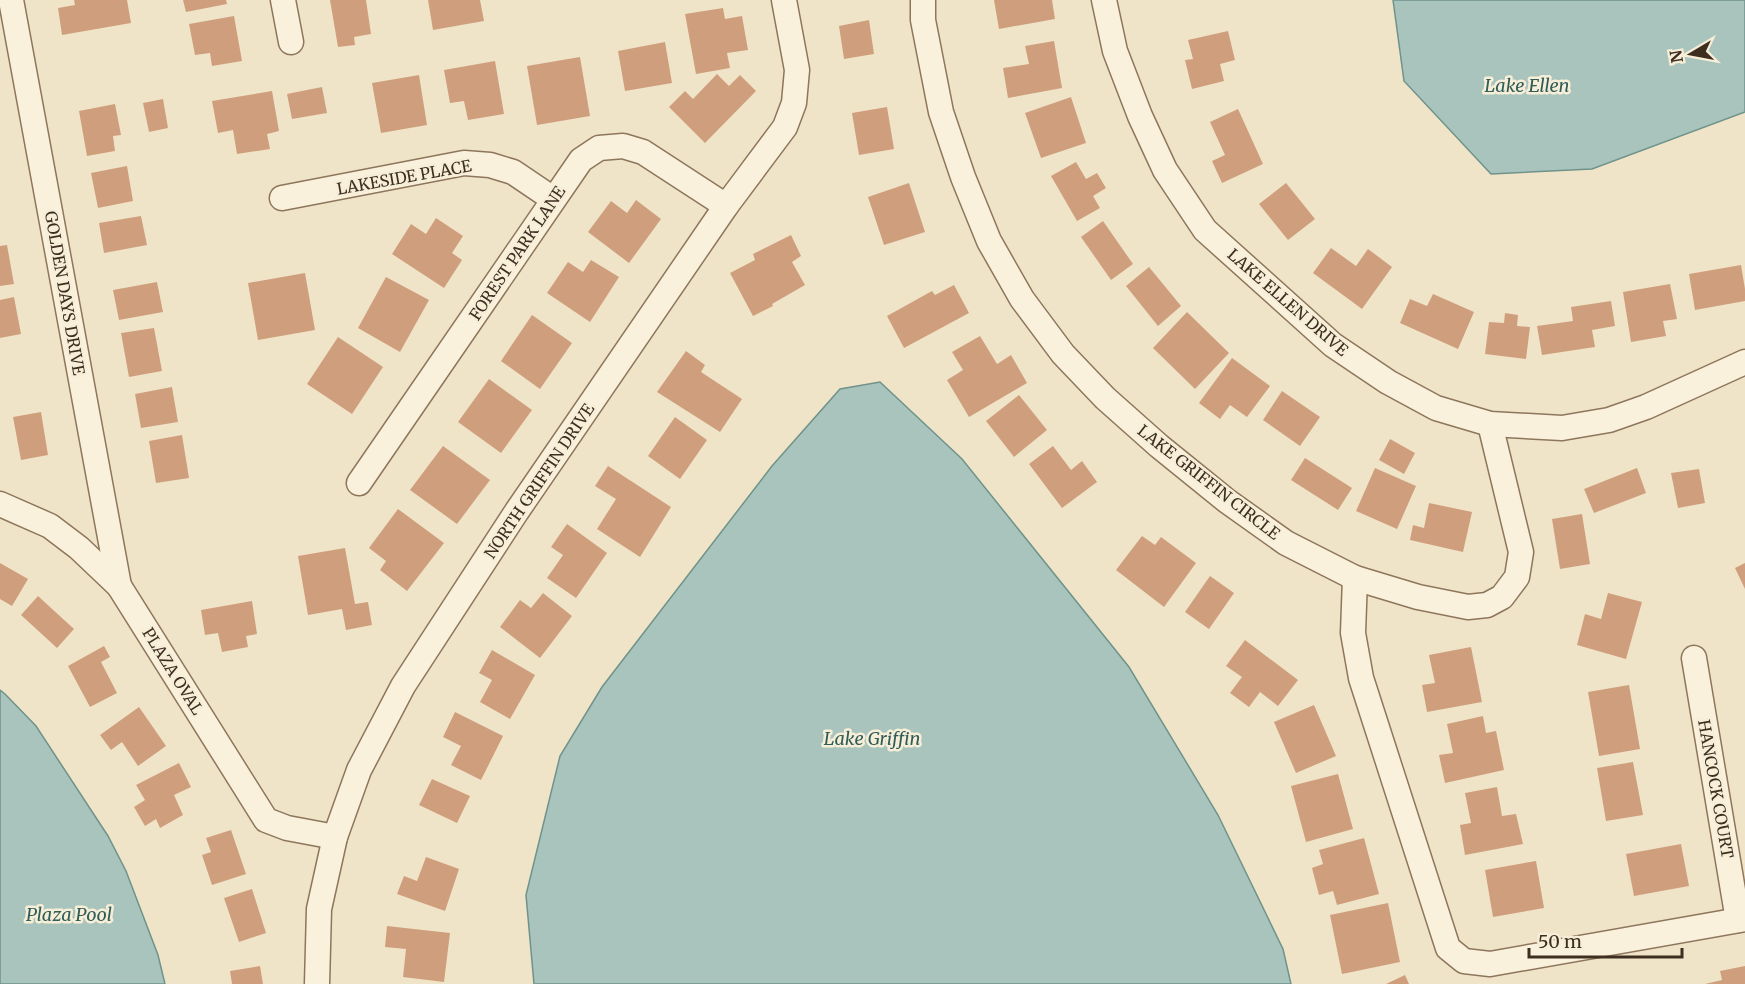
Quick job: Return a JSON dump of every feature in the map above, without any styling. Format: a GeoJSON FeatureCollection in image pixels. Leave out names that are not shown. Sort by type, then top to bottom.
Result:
{"type":"FeatureCollection","features":[{"type":"Feature","properties":{"kind":"street","name":"GOLDEN DAYS DRIVE"},"geometry":{"type":"LineString","coordinates":[[11,0],[119,586]]}},
{"type":"Feature","properties":{"kind":"street"},"geometry":{"type":"LineString","coordinates":[[283,0],[291,42]]}},
{"type":"Feature","properties":{"kind":"street","name":"NORTH GRIFFIN DRIVE"},"geometry":{"type":"LineString","coordinates":[[317,984],[319,909],[335,837],[359,770],[403,686],[518,511],[726,206],[785,127],[794,103],[797,70],[784,0]]}},
{"type":"Feature","properties":{"kind":"street","name":"LAKE GRIFFIN CIRCLE"},"geometry":{"type":"LineString","coordinates":[[923,0],[923,20],[941,112],[963,177],[989,241],[1023,298],[1063,354],[1105,398],[1159,446],[1227,501],[1286,543],[1355,578],[1418,597],[1468,607],[1487,604],[1502,597],[1517,577],[1521,552],[1490,424]]}},
{"type":"Feature","properties":{"kind":"street","name":"LAKE ELLEN DRIVE"},"geometry":{"type":"LineString","coordinates":[[1104,0],[1115,51],[1140,116],[1165,170],[1205,230],[1333,345],[1388,382],[1436,408],[1490,424],[1562,428],[1609,420],[1646,407],[1745,362]]}},
{"type":"Feature","properties":{"kind":"street","name":"FOREST PARK LANE"},"geometry":{"type":"LineString","coordinates":[[359,483],[582,160],[599,148],[623,146],[643,152],[726,206]]}},
{"type":"Feature","properties":{"kind":"street","name":"LAKESIDE PLACE"},"geometry":{"type":"LineString","coordinates":[[282,198],[464,164],[490,165],[513,172],[553,199]]}},
{"type":"Feature","properties":{"kind":"street","name":"PLAZA OVAL"},"geometry":{"type":"LineString","coordinates":[[0,504],[50,526],[79,548],[119,586],[266,820],[287,828],[335,837]]}},
{"type":"Feature","properties":{"kind":"street"},"geometry":{"type":"LineString","coordinates":[[1355,578],[1353,633],[1360,678],[1448,948],[1464,962],[1490,964],[1742,919]]}},
{"type":"Feature","properties":{"kind":"street","name":"HANCOCK COURT"},"geometry":{"type":"LineString","coordinates":[[1694,658],[1742,919]]}},
{"type":"Feature","properties":{"kind":"water","name":"Lake Ellen"},"geometry":{"type":"Polygon","coordinates":[[[1393,0],[1745,0],[1745,112],[1592,169],[1491,174],[1404,81],[1393,0]]]}},
{"type":"Feature","properties":{"kind":"water","name":"Lake Griffin"},"geometry":{"type":"Polygon","coordinates":[[[880,382],[962,459],[1129,667],[1218,815],[1283,949],[1291,984],[534,984],[526,895],[560,756],[602,687],[772,466],[840,389],[880,382]]]}},
{"type":"Feature","properties":{"kind":"water","name":"Plaza Pool"},"geometry":{"type":"Polygon","coordinates":[[[0,690],[36,726],[108,836],[126,871],[158,955],[165,984],[0,984],[0,690]]]}},
{"type":"Feature","properties":{"kind":"building"},"geometry":{"type":"Polygon","coordinates":[[[74,0],[127,0],[131,23],[62,35],[58,8],[75,5],[74,0]]]}},
{"type":"Feature","properties":{"kind":"building"},"geometry":{"type":"Polygon","coordinates":[[[183,0],[226,0],[227,4],[186,12],[183,0]]]}},
{"type":"Feature","properties":{"kind":"building"},"geometry":{"type":"Polygon","coordinates":[[[330,0],[366,0],[371,34],[354,37],[355,45],[338,47],[330,0]]]}},
{"type":"Feature","properties":{"kind":"building"},"geometry":{"type":"Polygon","coordinates":[[[428,0],[480,0],[484,21],[433,30],[428,0]]]}},
{"type":"Feature","properties":{"kind":"building"},"geometry":{"type":"Polygon","coordinates":[[[994,0],[1052,0],[1055,19],[999,29],[994,0]]]}},
{"type":"Feature","properties":{"kind":"building"},"geometry":{"type":"Polygon","coordinates":[[[723,8],[725,19],[742,16],[748,50],[727,53],[730,68],[696,74],[685,14],[723,8]]]}},
{"type":"Feature","properties":{"kind":"building"},"geometry":{"type":"Polygon","coordinates":[[[234,16],[242,61],[212,66],[210,53],[195,55],[189,24],[234,16]]]}},
{"type":"Feature","properties":{"kind":"building"},"geometry":{"type":"Polygon","coordinates":[[[869,20],[874,54],[844,59],[839,26],[869,20]]]}},
{"type":"Feature","properties":{"kind":"building"},"geometry":{"type":"Polygon","coordinates":[[[1228,31],[1235,60],[1220,64],[1224,81],[1192,89],[1185,60],[1193,59],[1188,40],[1228,31]]]}},
{"type":"Feature","properties":{"kind":"building"},"geometry":{"type":"Polygon","coordinates":[[[1054,41],[1062,88],[1008,98],[1003,68],[1029,64],[1025,46],[1054,41]]]}},
{"type":"Feature","properties":{"kind":"building"},"geometry":{"type":"Polygon","coordinates":[[[665,42],[672,83],[625,91],[618,51],[665,42]]]}},
{"type":"Feature","properties":{"kind":"building"},"geometry":{"type":"Polygon","coordinates":[[[580,57],[590,116],[537,125],[527,66],[580,57]]]}},
{"type":"Feature","properties":{"kind":"building"},"geometry":{"type":"Polygon","coordinates":[[[495,61],[504,114],[468,120],[464,101],[450,103],[444,70],[495,61]]]}},
{"type":"Feature","properties":{"kind":"building"},"geometry":{"type":"Polygon","coordinates":[[[717,74],[729,86],[740,75],[756,91],[705,143],[669,107],[685,91],[693,99],[717,74]]]}},
{"type":"Feature","properties":{"kind":"building"},"geometry":{"type":"Polygon","coordinates":[[[419,75],[427,125],[381,133],[372,83],[419,75]]]}},
{"type":"Feature","properties":{"kind":"building"},"geometry":{"type":"Polygon","coordinates":[[[322,87],[327,113],[292,119],[287,94],[322,87]]]}},
{"type":"Feature","properties":{"kind":"building"},"geometry":{"type":"Polygon","coordinates":[[[272,91],[279,131],[267,134],[270,149],[237,154],[233,130],[218,133],[212,101],[272,91]]]}},
{"type":"Feature","properties":{"kind":"building"},"geometry":{"type":"Polygon","coordinates":[[[1071,97],[1086,143],[1041,158],[1025,113],[1071,97]]]}},
{"type":"Feature","properties":{"kind":"building"},"geometry":{"type":"Polygon","coordinates":[[[163,99],[168,128],[149,132],[143,103],[163,99]]]}},
{"type":"Feature","properties":{"kind":"building"},"geometry":{"type":"Polygon","coordinates":[[[115,104],[121,135],[113,136],[115,151],[87,156],[79,111],[115,104]]]}},
{"type":"Feature","properties":{"kind":"building"},"geometry":{"type":"Polygon","coordinates":[[[887,107],[894,149],[859,155],[852,113],[887,107]]]}},
{"type":"Feature","properties":{"kind":"building"},"geometry":{"type":"Polygon","coordinates":[[[1238,109],[1263,164],[1222,183],[1212,161],[1225,155],[1210,122],[1238,109]]]}},
{"type":"Feature","properties":{"kind":"building"},"geometry":{"type":"Polygon","coordinates":[[[1076,162],[1086,179],[1097,173],[1106,188],[1093,196],[1100,208],[1077,221],[1051,176],[1076,162]]]}},
{"type":"Feature","properties":{"kind":"building"},"geometry":{"type":"Polygon","coordinates":[[[127,166],[133,201],[98,208],[91,173],[127,166]]]}},
{"type":"Feature","properties":{"kind":"building"},"geometry":{"type":"Polygon","coordinates":[[[909,183],[925,232],[884,245],[868,197],[909,183]]]}},
{"type":"Feature","properties":{"kind":"building"},"geometry":{"type":"Polygon","coordinates":[[[1286,183],[1315,219],[1288,240],[1259,204],[1286,183]]]}},
{"type":"Feature","properties":{"kind":"building"},"geometry":{"type":"Polygon","coordinates":[[[636,200],[661,219],[629,263],[588,232],[611,201],[627,213],[636,200]]]}},
{"type":"Feature","properties":{"kind":"building"},"geometry":{"type":"Polygon","coordinates":[[[141,216],[147,245],[104,253],[99,223],[141,216]]]}},
{"type":"Feature","properties":{"kind":"building"},"geometry":{"type":"Polygon","coordinates":[[[436,218],[463,236],[452,253],[462,260],[444,288],[392,254],[411,224],[426,234],[436,218]]]}},
{"type":"Feature","properties":{"kind":"building"},"geometry":{"type":"Polygon","coordinates":[[[1103,221],[1133,264],[1111,280],[1081,237],[1103,221]]]}},
{"type":"Feature","properties":{"kind":"building"},"geometry":{"type":"Polygon","coordinates":[[[791,235],[801,256],[792,262],[805,285],[753,316],[730,273],[755,260],[753,254],[791,235]]]}},
{"type":"Feature","properties":{"kind":"building"},"geometry":{"type":"Polygon","coordinates":[[[7,245],[14,284],[0,286],[0,246],[7,245]]]}},
{"type":"Feature","properties":{"kind":"building"},"geometry":{"type":"Polygon","coordinates":[[[1331,248],[1356,266],[1368,249],[1392,267],[1362,309],[1313,273],[1331,248]]]}},
{"type":"Feature","properties":{"kind":"building"},"geometry":{"type":"Polygon","coordinates":[[[591,260],[619,277],[590,322],[547,293],[568,262],[583,272],[591,260]]]}},
{"type":"Feature","properties":{"kind":"building"},"geometry":{"type":"Polygon","coordinates":[[[1741,265],[1745,301],[1695,310],[1689,274],[1741,265]]]}},
{"type":"Feature","properties":{"kind":"building"},"geometry":{"type":"Polygon","coordinates":[[[1149,267],[1181,306],[1158,326],[1126,286],[1149,267]]]}},
{"type":"Feature","properties":{"kind":"building"},"geometry":{"type":"Polygon","coordinates":[[[305,273],[315,330],[258,340],[248,283],[305,273]]]}},
{"type":"Feature","properties":{"kind":"building"},"geometry":{"type":"Polygon","coordinates":[[[386,277],[429,300],[400,352],[358,328],[386,277]]]}},
{"type":"Feature","properties":{"kind":"building"},"geometry":{"type":"Polygon","coordinates":[[[157,282],[163,312],[119,320],[113,290],[157,282]]]}},
{"type":"Feature","properties":{"kind":"building"},"geometry":{"type":"Polygon","coordinates":[[[1670,284],[1677,319],[1663,321],[1666,336],[1631,342],[1623,292],[1670,284]]]}},
{"type":"Feature","properties":{"kind":"building"},"geometry":{"type":"Polygon","coordinates":[[[954,285],[969,313],[904,348],[887,316],[932,291],[935,295],[954,285]]]}},
{"type":"Feature","properties":{"kind":"building"},"geometry":{"type":"Polygon","coordinates":[[[1433,294],[1474,312],[1458,349],[1400,323],[1410,299],[1427,306],[1433,294]]]}},
{"type":"Feature","properties":{"kind":"building"},"geometry":{"type":"Polygon","coordinates":[[[14,297],[21,334],[0,338],[0,300],[14,297]]]}},
{"type":"Feature","properties":{"kind":"building"},"geometry":{"type":"Polygon","coordinates":[[[1611,301],[1615,326],[1592,330],[1595,347],[1542,355],[1537,326],[1573,321],[1571,307],[1611,301]]]}},
{"type":"Feature","properties":{"kind":"building"},"geometry":{"type":"Polygon","coordinates":[[[1187,312],[1229,353],[1195,389],[1153,348],[1187,312]]]}},
{"type":"Feature","properties":{"kind":"building"},"geometry":{"type":"Polygon","coordinates":[[[1505,313],[1518,315],[1517,326],[1530,327],[1526,359],[1485,354],[1489,322],[1504,323],[1505,313]]]}},
{"type":"Feature","properties":{"kind":"building"},"geometry":{"type":"Polygon","coordinates":[[[532,315],[572,343],[540,389],[501,361],[532,315]]]}},
{"type":"Feature","properties":{"kind":"building"},"geometry":{"type":"Polygon","coordinates":[[[154,328],[162,371],[129,377],[121,333],[154,328]]]}},
{"type":"Feature","properties":{"kind":"building"},"geometry":{"type":"Polygon","coordinates":[[[980,336],[997,364],[1011,355],[1027,383],[969,417],[947,380],[963,370],[952,352],[980,336]]]}},
{"type":"Feature","properties":{"kind":"building"},"geometry":{"type":"Polygon","coordinates":[[[338,337],[383,367],[352,414],[307,384],[338,337]]]}},
{"type":"Feature","properties":{"kind":"building"},"geometry":{"type":"Polygon","coordinates":[[[686,351],[705,365],[701,372],[742,399],[720,432],[657,392],[686,351]]]}},
{"type":"Feature","properties":{"kind":"building"},"geometry":{"type":"Polygon","coordinates":[[[1232,358],[1270,386],[1247,417],[1230,405],[1220,419],[1199,403],[1232,358]]]}},
{"type":"Feature","properties":{"kind":"building"},"geometry":{"type":"Polygon","coordinates":[[[489,379],[532,410],[501,453],[458,422],[489,379]]]}},
{"type":"Feature","properties":{"kind":"building"},"geometry":{"type":"Polygon","coordinates":[[[172,387],[178,422],[141,428],[135,394],[172,387]]]}},
{"type":"Feature","properties":{"kind":"building"},"geometry":{"type":"Polygon","coordinates":[[[1282,391],[1320,417],[1300,446],[1263,420],[1282,391]]]}},
{"type":"Feature","properties":{"kind":"building"},"geometry":{"type":"Polygon","coordinates":[[[1019,395],[1047,430],[1014,457],[986,421],[1019,395]]]}},
{"type":"Feature","properties":{"kind":"building"},"geometry":{"type":"Polygon","coordinates":[[[41,412],[48,455],[21,460],[13,417],[41,412]]]}},
{"type":"Feature","properties":{"kind":"building"},"geometry":{"type":"Polygon","coordinates":[[[675,417],[707,440],[680,479],[648,456],[675,417]]]}},
{"type":"Feature","properties":{"kind":"building"},"geometry":{"type":"Polygon","coordinates":[[[182,435],[189,478],[156,483],[149,441],[182,435]]]}},
{"type":"Feature","properties":{"kind":"building"},"geometry":{"type":"Polygon","coordinates":[[[1390,439],[1415,453],[1404,474],[1379,460],[1390,439]]]}},
{"type":"Feature","properties":{"kind":"building"},"geometry":{"type":"Polygon","coordinates":[[[443,446],[490,480],[457,524],[410,490],[443,446]]]}},
{"type":"Feature","properties":{"kind":"building"},"geometry":{"type":"Polygon","coordinates":[[[1053,446],[1071,470],[1082,461],[1097,482],[1062,508],[1029,464],[1053,446]]]}},
{"type":"Feature","properties":{"kind":"building"},"geometry":{"type":"Polygon","coordinates":[[[1305,458],[1352,488],[1338,510],[1291,480],[1305,458]]]}},
{"type":"Feature","properties":{"kind":"building"},"geometry":{"type":"Polygon","coordinates":[[[608,466],[671,507],[640,557],[597,529],[616,499],[595,486],[608,466]]]}},
{"type":"Feature","properties":{"kind":"building"},"geometry":{"type":"Polygon","coordinates":[[[1375,468],[1416,486],[1397,529],[1356,511],[1375,468]]]}},
{"type":"Feature","properties":{"kind":"building"},"geometry":{"type":"Polygon","coordinates":[[[1637,468],[1646,493],[1594,513],[1584,489],[1637,468]]]}},
{"type":"Feature","properties":{"kind":"building"},"geometry":{"type":"Polygon","coordinates":[[[1699,469],[1705,503],[1678,508],[1671,473],[1699,469]]]}},
{"type":"Feature","properties":{"kind":"building"},"geometry":{"type":"Polygon","coordinates":[[[1429,503],[1472,512],[1463,552],[1410,540],[1413,525],[1424,528],[1429,503]]]}},
{"type":"Feature","properties":{"kind":"building"},"geometry":{"type":"Polygon","coordinates":[[[398,509],[444,543],[407,591],[380,570],[386,561],[369,548],[398,509]]]}},
{"type":"Feature","properties":{"kind":"building"},"geometry":{"type":"Polygon","coordinates":[[[1582,514],[1590,564],[1560,569],[1552,519],[1582,514]]]}},
{"type":"Feature","properties":{"kind":"building"},"geometry":{"type":"Polygon","coordinates":[[[567,524],[607,553],[576,598],[547,578],[563,555],[551,547],[567,524]]]}},
{"type":"Feature","properties":{"kind":"building"},"geometry":{"type":"Polygon","coordinates":[[[1142,536],[1155,545],[1161,537],[1196,563],[1164,607],[1116,570],[1142,536]]]}},
{"type":"Feature","properties":{"kind":"building"},"geometry":{"type":"Polygon","coordinates":[[[345,548],[355,604],[368,602],[372,625],[346,630],[342,609],[308,615],[298,556],[345,548]]]}},
{"type":"Feature","properties":{"kind":"building"},"geometry":{"type":"Polygon","coordinates":[[[0,563],[28,579],[12,606],[0,599],[0,563]]]}},
{"type":"Feature","properties":{"kind":"building"},"geometry":{"type":"Polygon","coordinates":[[[1745,563],[1745,589],[1735,568],[1745,563]]]}},
{"type":"Feature","properties":{"kind":"building"},"geometry":{"type":"Polygon","coordinates":[[[1210,576],[1234,593],[1209,629],[1185,612],[1210,576]]]}},
{"type":"Feature","properties":{"kind":"building"},"geometry":{"type":"Polygon","coordinates":[[[543,593],[572,616],[540,658],[500,627],[520,600],[531,608],[543,593]]]}},
{"type":"Feature","properties":{"kind":"building"},"geometry":{"type":"Polygon","coordinates":[[[1608,593],[1642,602],[1626,659],[1577,645],[1585,614],[1601,619],[1608,593]]]}},
{"type":"Feature","properties":{"kind":"building"},"geometry":{"type":"Polygon","coordinates":[[[38,596],[74,629],[57,648],[21,615],[38,596]]]}},
{"type":"Feature","properties":{"kind":"building"},"geometry":{"type":"Polygon","coordinates":[[[252,601],[257,634],[246,636],[248,647],[222,652],[218,633],[205,635],[201,610],[252,601]]]}},
{"type":"Feature","properties":{"kind":"building"},"geometry":{"type":"Polygon","coordinates":[[[1245,640],[1298,680],[1278,706],[1260,692],[1249,707],[1230,693],[1242,677],[1226,666],[1245,640]]]}},
{"type":"Feature","properties":{"kind":"building"},"geometry":{"type":"Polygon","coordinates":[[[104,646],[110,657],[101,662],[117,693],[90,707],[68,666],[104,646]]]}},
{"type":"Feature","properties":{"kind":"building"},"geometry":{"type":"Polygon","coordinates":[[[1471,647],[1482,702],[1427,712],[1422,685],[1435,683],[1429,655],[1471,647]]]}},
{"type":"Feature","properties":{"kind":"building"},"geometry":{"type":"Polygon","coordinates":[[[492,650],[535,675],[510,719],[480,702],[492,680],[479,673],[492,650]]]}},
{"type":"Feature","properties":{"kind":"building"},"geometry":{"type":"Polygon","coordinates":[[[1629,685],[1640,749],[1599,756],[1588,692],[1629,685]]]}},
{"type":"Feature","properties":{"kind":"building"},"geometry":{"type":"Polygon","coordinates":[[[1314,705],[1336,756],[1296,773],[1274,722],[1314,705]]]}},
{"type":"Feature","properties":{"kind":"building"},"geometry":{"type":"Polygon","coordinates":[[[139,707],[166,746],[138,766],[122,742],[111,750],[100,735],[139,707]]]}},
{"type":"Feature","properties":{"kind":"building"},"geometry":{"type":"Polygon","coordinates":[[[455,712],[503,736],[481,780],[451,765],[461,746],[443,737],[455,712]]]}},
{"type":"Feature","properties":{"kind":"building"},"geometry":{"type":"Polygon","coordinates":[[[1483,716],[1486,733],[1496,731],[1504,770],[1445,783],[1439,755],[1453,753],[1447,724],[1483,716]]]}},
{"type":"Feature","properties":{"kind":"building"},"geometry":{"type":"Polygon","coordinates":[[[1633,762],[1643,815],[1606,821],[1597,768],[1633,762]]]}},
{"type":"Feature","properties":{"kind":"building"},"geometry":{"type":"Polygon","coordinates":[[[179,763],[191,787],[174,795],[183,815],[160,828],[156,819],[145,826],[134,807],[145,800],[136,785],[179,763]]]}},
{"type":"Feature","properties":{"kind":"building"},"geometry":{"type":"Polygon","coordinates":[[[1338,774],[1353,829],[1306,842],[1291,786],[1338,774]]]}},
{"type":"Feature","properties":{"kind":"building"},"geometry":{"type":"Polygon","coordinates":[[[432,779],[470,796],[457,823],[419,805],[432,779]]]}},
{"type":"Feature","properties":{"kind":"building"},"geometry":{"type":"Polygon","coordinates":[[[1497,787],[1502,816],[1516,814],[1523,844],[1465,855],[1460,825],[1471,823],[1465,793],[1497,787]]]}},
{"type":"Feature","properties":{"kind":"building"},"geometry":{"type":"Polygon","coordinates":[[[231,830],[246,874],[212,885],[202,855],[211,852],[206,838],[231,830]]]}},
{"type":"Feature","properties":{"kind":"building"},"geometry":{"type":"Polygon","coordinates":[[[1364,838],[1379,894],[1337,905],[1333,891],[1319,895],[1312,868],[1323,864],[1319,850],[1364,838]]]}},
{"type":"Feature","properties":{"kind":"building"},"geometry":{"type":"Polygon","coordinates":[[[1681,844],[1689,886],[1634,896],[1626,854],[1681,844]]]}},
{"type":"Feature","properties":{"kind":"building"},"geometry":{"type":"Polygon","coordinates":[[[426,857],[459,869],[445,911],[397,894],[404,876],[417,881],[426,857]]]}},
{"type":"Feature","properties":{"kind":"building"},"geometry":{"type":"Polygon","coordinates":[[[1536,861],[1544,908],[1493,917],[1485,870],[1536,861]]]}},
{"type":"Feature","properties":{"kind":"building"},"geometry":{"type":"Polygon","coordinates":[[[252,889],[266,933],[239,942],[224,898],[252,889]]]}},
{"type":"Feature","properties":{"kind":"building"},"geometry":{"type":"Polygon","coordinates":[[[1388,903],[1400,962],[1342,974],[1330,915],[1388,903]]]}},
{"type":"Feature","properties":{"kind":"building"},"geometry":{"type":"Polygon","coordinates":[[[387,926],[450,933],[444,982],[403,977],[406,949],[385,947],[387,926]]]}},
{"type":"Feature","properties":{"kind":"building"},"geometry":{"type":"Polygon","coordinates":[[[260,966],[263,984],[232,984],[230,971],[260,966]]]}},
{"type":"Feature","properties":{"kind":"building"},"geometry":{"type":"Polygon","coordinates":[[[1745,966],[1745,984],[1705,984],[1722,980],[1720,971],[1745,966]]]}},
{"type":"Feature","properties":{"kind":"building"},"geometry":{"type":"Polygon","coordinates":[[[1405,975],[1409,984],[1386,984],[1405,975]]]}}]}
